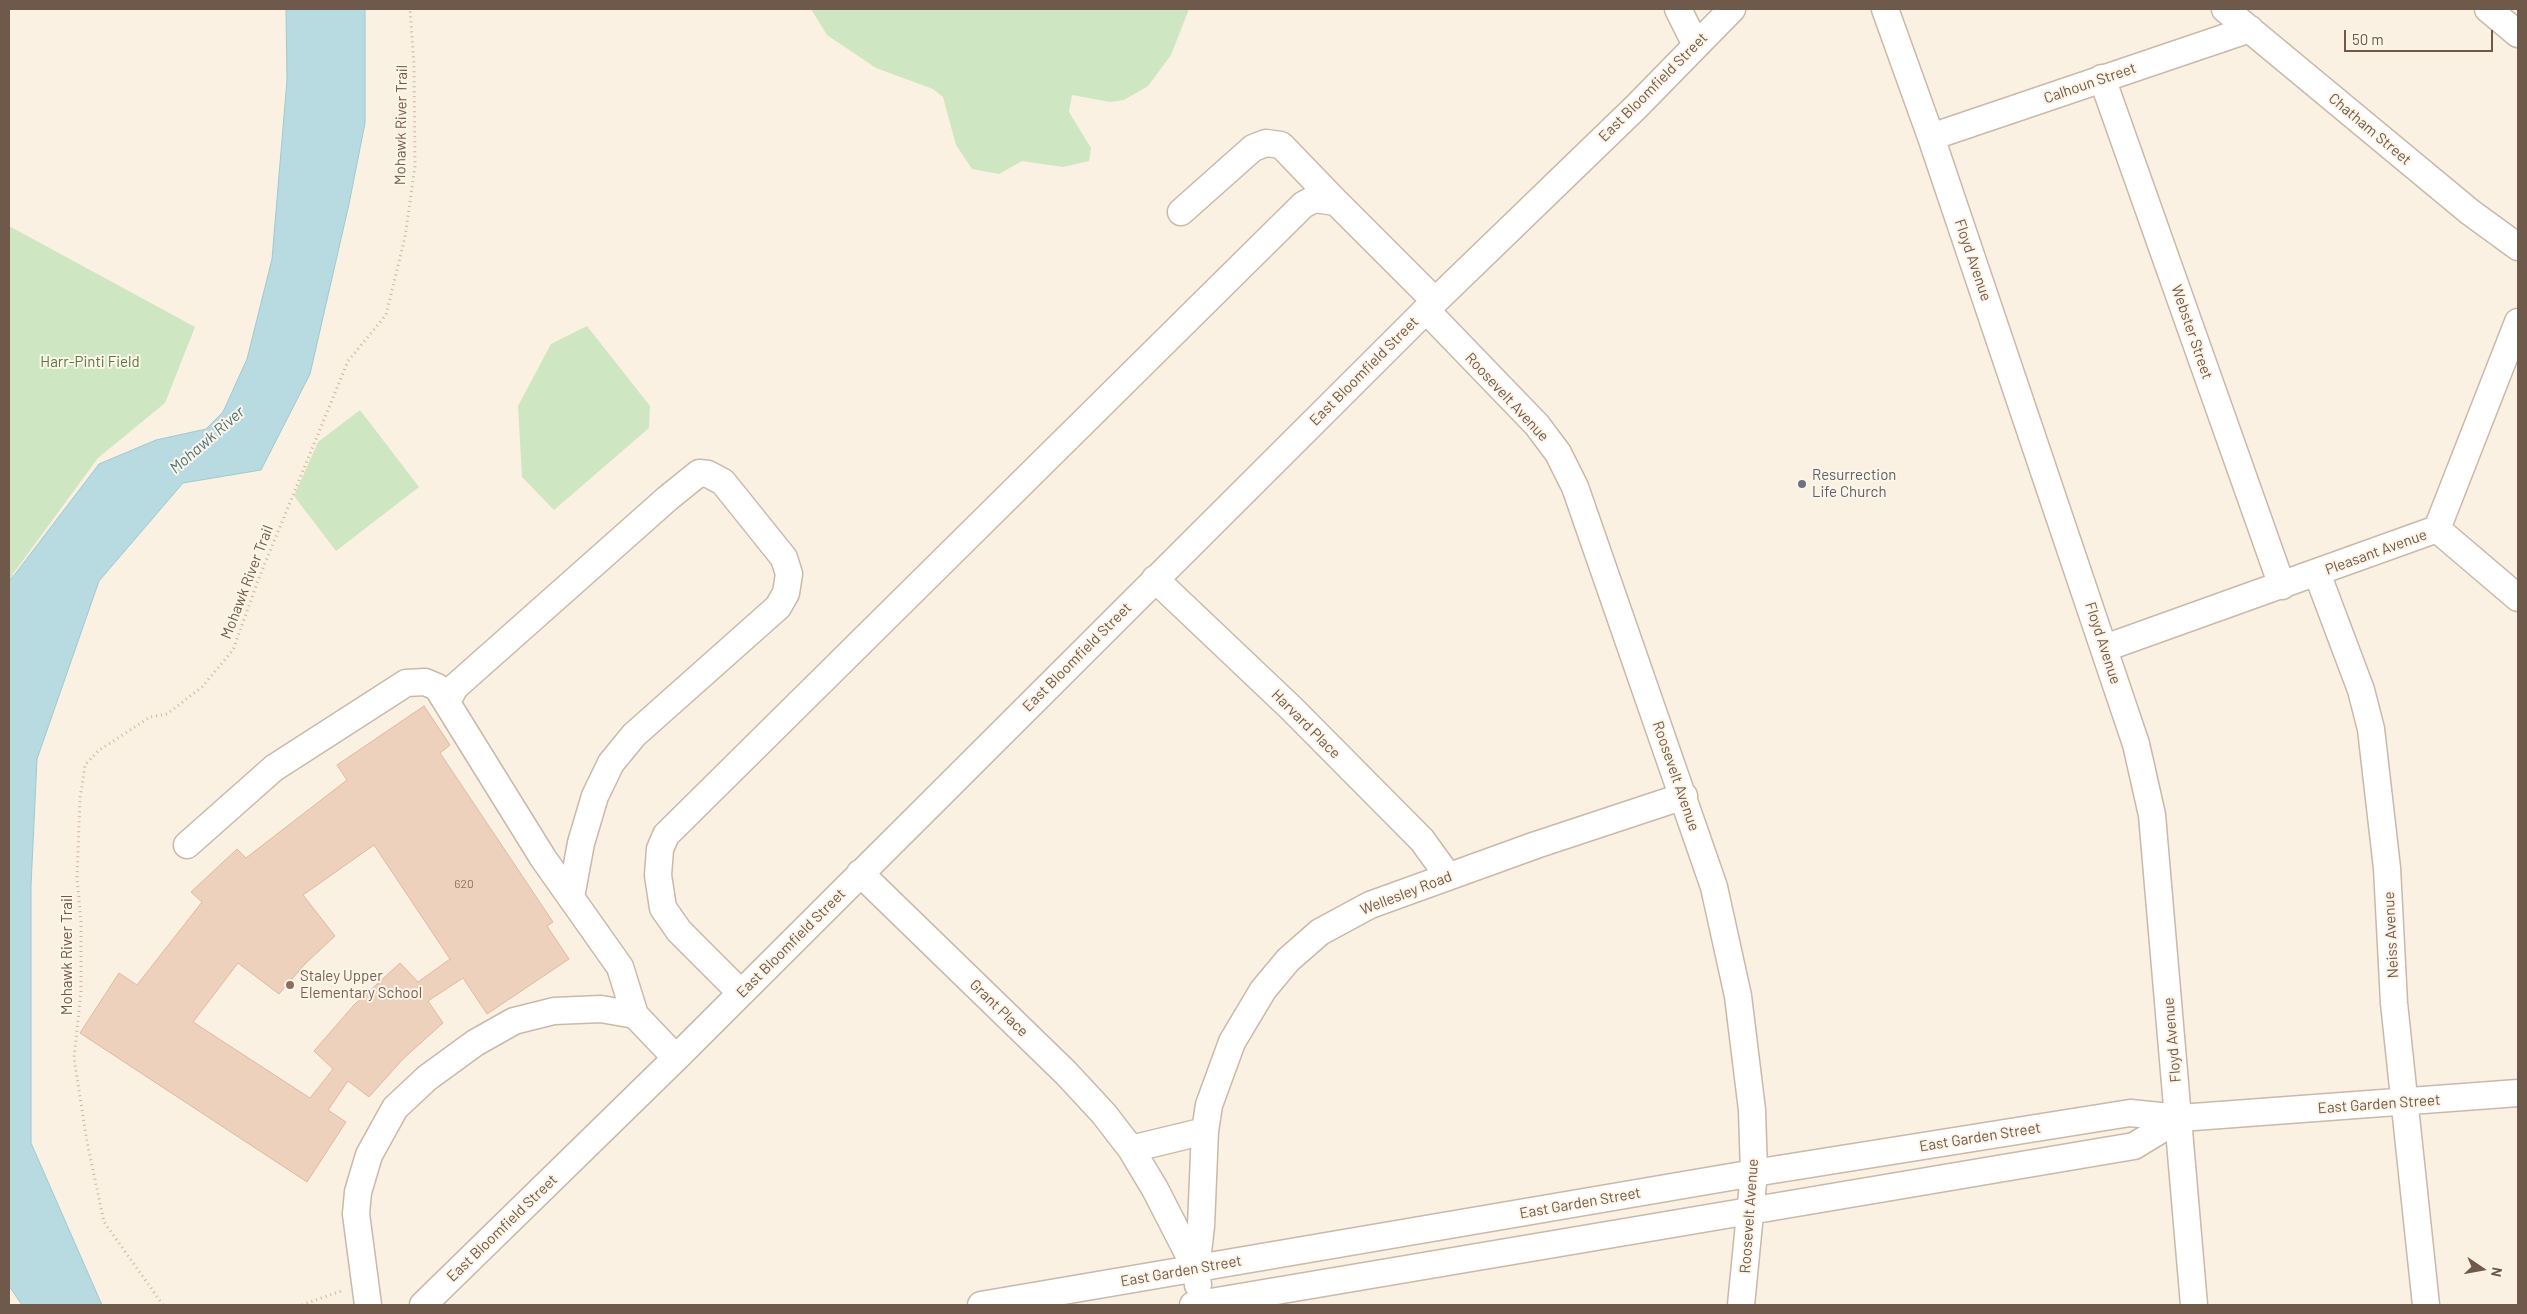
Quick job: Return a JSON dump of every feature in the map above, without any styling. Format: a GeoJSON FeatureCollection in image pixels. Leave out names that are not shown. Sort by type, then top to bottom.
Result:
{"type":"FeatureCollection","features":[{"type":"Feature","properties":{"kind":"street"},"geometry":{"type":"LineString","coordinates":[[1678,9],[1696,45]]}},
{"type":"Feature","properties":{"kind":"street","name":"East Bloomfield Street"},"geometry":{"type":"LineString","coordinates":[[423,1305],[676,1058],[1155,579],[1732,9]]}},
{"type":"Feature","properties":{"kind":"street","name":"Floyd Avenue"},"geometry":{"type":"LineString","coordinates":[[1885,9],[1931,137],[2136,744],[2152,815],[2180,1118],[2194,1305]]}},
{"type":"Feature","properties":{"kind":"street","name":"Chatham Street"},"geometry":{"type":"LineString","coordinates":[[2225,9],[2470,212],[2518,247]]}},
{"type":"Feature","properties":{"kind":"street"},"geometry":{"type":"LineString","coordinates":[[2488,9],[2518,34]]}},
{"type":"Feature","properties":{"kind":"street","name":"Calhoun Street"},"geometry":{"type":"LineString","coordinates":[[1931,137],[2250,29]]}},
{"type":"Feature","properties":{"kind":"street","name":"Webster Street"},"geometry":{"type":"LineString","coordinates":[[2102,78],[2282,586]]}},
{"type":"Feature","properties":{"kind":"street","name":"Roosevelt Avenue"},"geometry":{"type":"LineString","coordinates":[[1181,212],[1253,148],[1266,143],[1281,145],[1431,305],[1537,425],[1558,453],[1575,487],[1684,796],[1714,887],[1738,996],[1752,1110],[1754,1173],[1752,1210],[1741,1305]]}},
{"type":"Feature","properties":{"kind":"street"},"geometry":{"type":"LineString","coordinates":[[741,993],[679,931],[663,908],[658,875],[660,849],[666,835],[1303,205],[1314,200],[1336,202]]}},
{"type":"Feature","properties":{"kind":"street","name":"Pleasant Avenue"},"geometry":{"type":"LineString","coordinates":[[2105,648],[2317,574],[2437,529],[2518,322]]}},
{"type":"Feature","properties":{"kind":"street"},"geometry":{"type":"LineString","coordinates":[[447,702],[455,687],[668,498],[699,474],[708,474],[723,482],[784,558],[789,574],[786,592],[778,607],[634,735],[611,762],[595,796],[581,843],[571,897]]}},
{"type":"Feature","properties":{"kind":"street"},"geometry":{"type":"LineString","coordinates":[[2437,529],[2518,598]]}},
{"type":"Feature","properties":{"kind":"street","name":"Neiss Avenue"},"geometry":{"type":"LineString","coordinates":[[2317,574],[2361,690],[2371,729],[2387,868],[2394,1003],[2426,1305]]}},
{"type":"Feature","properties":{"kind":"street","name":"Harvard Place"},"geometry":{"type":"LineString","coordinates":[[1155,579],[1291,708],[1422,840],[1448,876]]}},
{"type":"Feature","properties":{"kind":"street"},"geometry":{"type":"LineString","coordinates":[[187,845],[274,768],[406,683],[425,682],[438,687],[543,858],[620,967],[635,1015],[676,1058]]}},
{"type":"Feature","properties":{"kind":"street","name":"Wellesley Road"},"geometry":{"type":"LineString","coordinates":[[1198,1305],[1196,1269],[1201,1226],[1205,1131],[1209,1105],[1232,1042],[1263,990],[1288,960],[1320,932],[1370,905],[1448,876],[1684,796]]}},
{"type":"Feature","properties":{"kind":"street","name":"Grant Place"},"geometry":{"type":"LineString","coordinates":[[860,873],[1066,1073],[1104,1114],[1131,1149],[1155,1189],[1196,1269]]}},
{"type":"Feature","properties":{"kind":"street"},"geometry":{"type":"LineString","coordinates":[[366,1294],[356,1214],[358,1192],[369,1155],[395,1108],[427,1078],[475,1043],[514,1021],[554,1010],[601,1010],[635,1015]]}},
{"type":"Feature","properties":{"kind":"street","name":"East Garden Street"},"geometry":{"type":"LineString","coordinates":[[981,1305],[1754,1173],[2130,1112],[2180,1118],[2518,1093]]}},
{"type":"Feature","properties":{"kind":"street","name":"East Garden Street"},"geometry":{"type":"LineString","coordinates":[[1198,1305],[2134,1146],[2180,1118]]}},
{"type":"Feature","properties":{"kind":"street"},"geometry":{"type":"LineString","coordinates":[[1131,1149],[1205,1131]]}},
{"type":"Feature","properties":{"kind":"path","name":"Mohawk River Trail"},"geometry":{"type":"LineString","coordinates":[[163,1305],[104,1222],[87,1142],[74,1058],[81,992],[81,922],[77,878],[80,798],[85,765],[98,751],[150,717],[167,714],[202,687],[233,650],[259,578],[348,361],[386,315],[405,237],[415,166],[414,65],[410,9]]}},
{"type":"Feature","properties":{"kind":"path"},"geometry":{"type":"LineString","coordinates":[[302,1305],[366,1294]]}},
{"type":"Feature","properties":{"kind":"green space"},"geometry":{"type":"Polygon","coordinates":[[[811,9],[1189,9],[1171,55],[1148,86],[1124,100],[1110,102],[1072,95],[1069,112],[1091,148],[1089,161],[1063,167],[1022,161],[999,174],[972,169],[956,145],[943,97],[933,89],[876,68],[827,35],[811,9]]]}},
{"type":"Feature","properties":{"kind":"green space","name":"Harr-Pinti Field"},"geometry":{"type":"Polygon","coordinates":[[[9,226],[195,327],[165,403],[98,458],[13,574],[9,586],[9,226]]]}},
{"type":"Feature","properties":{"kind":"green space"},"geometry":{"type":"Polygon","coordinates":[[[587,326],[650,406],[649,428],[554,510],[522,477],[518,406],[551,344],[587,326]]]}},
{"type":"Feature","properties":{"kind":"green space"},"geometry":{"type":"Polygon","coordinates":[[[360,410],[419,487],[336,551],[294,496],[318,442],[360,410]]]}},
{"type":"Feature","properties":{"kind":"water","name":"Mohawk River"},"geometry":{"type":"Polygon","coordinates":[[[286,9],[365,9],[365,123],[349,204],[310,374],[261,470],[183,483],[99,581],[37,759],[31,886],[31,1143],[102,1305],[22,1305],[9,1286],[9,582],[99,464],[156,440],[206,429],[223,412],[247,359],[272,259],[287,80],[286,9]]]}},
{"type":"Feature","properties":{"kind":"building"},"geometry":{"type":"Polygon","coordinates":[[[424,706],[450,745],[440,753],[553,922],[547,926],[569,959],[487,1014],[463,978],[428,1001],[443,1023],[403,1059],[369,1097],[348,1081],[328,1110],[346,1122],[307,1182],[80,1033],[119,973],[137,985],[202,902],[191,892],[237,849],[246,858],[347,780],[337,765],[424,706]],[[374,845],[303,895],[335,936],[305,964],[279,994],[238,963],[193,1022],[310,1098],[333,1069],[314,1051],[354,1005],[400,963],[418,982],[450,959],[374,845]]]}},
{"type":"Feature","properties":{"kind":"place","name":"Resurrection Life Church"},"geometry":{"type":"Point","coordinates":[1802,484]}},
{"type":"Feature","properties":{"kind":"place","name":"Staley Upper Elementary School"},"geometry":{"type":"Point","coordinates":[290,985]}}]}
